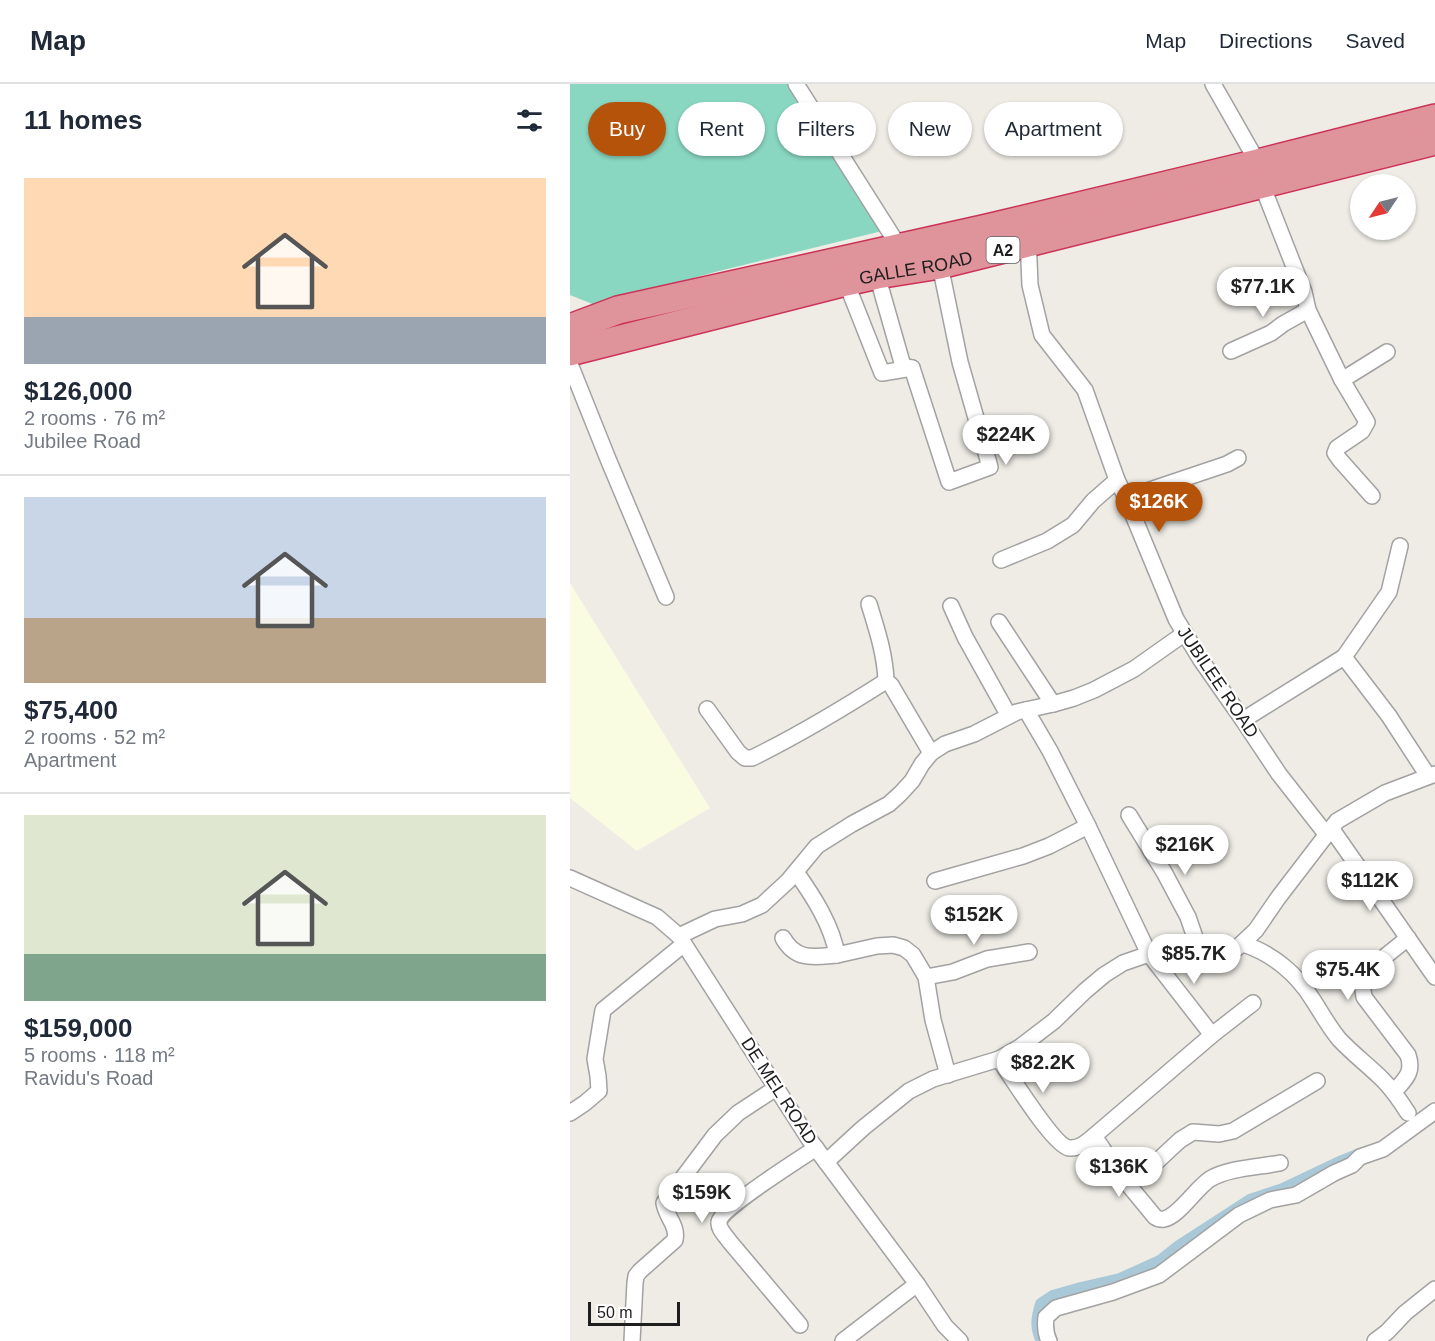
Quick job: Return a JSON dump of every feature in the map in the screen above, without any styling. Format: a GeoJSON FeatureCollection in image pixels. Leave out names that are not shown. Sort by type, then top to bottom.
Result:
{"type":"FeatureCollection","features":[{"type":"Feature","properties":{"kind":"highway","name":"GALLE ROAD"},"geometry":{"type":"LineString","coordinates":[[1260,174],[1435,118]]}},
{"type":"Feature","properties":{"kind":"highway","name":"GALLE ROAD"},"geometry":{"type":"LineString","coordinates":[[570,352],[859,274],[900,248],[1027,231],[1260,174],[1435,141]]}},
{"type":"Feature","properties":{"kind":"highway","name":"GALLE ROAD"},"geometry":{"type":"LineString","coordinates":[[570,328],[618,310],[859,274],[940,265],[1027,231]]}},
{"type":"Feature","properties":{"kind":"street"},"geometry":{"type":"LineString","coordinates":[[796,84],[900,248]]}},
{"type":"Feature","properties":{"kind":"street"},"geometry":{"type":"LineString","coordinates":[[1213,84],[1260,174],[1304,292],[1308,310],[1342,380],[1367,422],[1362,431],[1337,448],[1335,453],[1372,496]]}},
{"type":"Feature","properties":{"kind":"street","name":"JUBILEE ROAD"},"geometry":{"type":"LineString","coordinates":[[1027,231],[1030,285],[1042,335],[1085,390],[1117,480],[1176,619],[1206,669],[1279,774],[1329,831],[1435,977]]}},
{"type":"Feature","properties":{"kind":"street"},"geometry":{"type":"LineString","coordinates":[[912,368],[949,482],[990,467],[960,362],[940,265]]}},
{"type":"Feature","properties":{"kind":"street"},"geometry":{"type":"LineString","coordinates":[[859,274],[903,366],[912,368]]}},
{"type":"Feature","properties":{"kind":"street"},"geometry":{"type":"LineString","coordinates":[[859,274],[882,373],[912,368]]}},
{"type":"Feature","properties":{"kind":"street"},"geometry":{"type":"LineString","coordinates":[[1231,351],[1271,333],[1308,310]]}},
{"type":"Feature","properties":{"kind":"street"},"geometry":{"type":"LineString","coordinates":[[1342,380],[1387,352]]}},
{"type":"Feature","properties":{"kind":"street"},"geometry":{"type":"LineString","coordinates":[[570,363],[666,597]]}},
{"type":"Feature","properties":{"kind":"street"},"geometry":{"type":"LineString","coordinates":[[1126,498],[1227,464],[1238,458]]}},
{"type":"Feature","properties":{"kind":"street"},"geometry":{"type":"LineString","coordinates":[[1001,560],[1047,540],[1073,525],[1093,501],[1117,480]]}},
{"type":"Feature","properties":{"kind":"street"},"geometry":{"type":"LineString","coordinates":[[1243,720],[1344,657],[1389,592],[1400,546]]}},
{"type":"Feature","properties":{"kind":"street"},"geometry":{"type":"LineString","coordinates":[[869,604],[883,650],[886,681],[891,685],[931,753]]}},
{"type":"Feature","properties":{"kind":"street"},"geometry":{"type":"LineString","coordinates":[[951,606],[965,637],[1009,716]]}},
{"type":"Feature","properties":{"kind":"street"},"geometry":{"type":"LineString","coordinates":[[999,622],[1053,704]]}},
{"type":"Feature","properties":{"kind":"street"},"geometry":{"type":"LineString","coordinates":[[570,1113],[599,1091],[595,1059],[603,1010],[682,940],[715,919],[742,914],[762,904],[788,881],[817,846],[889,804],[912,781],[931,753],[945,744],[974,734],[1009,716],[1074,698],[1094,690],[1134,669],[1185,633]]}},
{"type":"Feature","properties":{"kind":"street"},"geometry":{"type":"LineString","coordinates":[[826,1162],[909,1091],[933,1079],[999,1059],[1020,1047],[1054,1021],[1104,975],[1123,963],[1149,954],[1226,953],[1243,944],[1256,930],[1337,821],[1384,793],[1432,775],[1344,657]]}},
{"type":"Feature","properties":{"kind":"street"},"geometry":{"type":"LineString","coordinates":[[706,709],[738,752],[745,758],[752,758],[809,729],[886,681]]}},
{"type":"Feature","properties":{"kind":"street"},"geometry":{"type":"LineString","coordinates":[[1026,710],[1088,826],[1149,954],[1212,1035]]}},
{"type":"Feature","properties":{"kind":"street"},"geometry":{"type":"LineString","coordinates":[[1129,815],[1188,917],[1201,955]]}},
{"type":"Feature","properties":{"kind":"street"},"geometry":{"type":"LineString","coordinates":[[935,881],[1023,856],[1049,846],[1088,826]]}},
{"type":"Feature","properties":{"kind":"street"},"geometry":{"type":"LineString","coordinates":[[796,872],[828,924],[835,941],[837,955]]}},
{"type":"Feature","properties":{"kind":"street","name":"DE MEL ROAD"},"geometry":{"type":"LineString","coordinates":[[570,878],[657,917],[682,940],[816,1148],[917,1284],[945,1326],[960,1341]]}},
{"type":"Feature","properties":{"kind":"street"},"geometry":{"type":"LineString","coordinates":[[783,938],[789,949],[807,956],[837,955],[877,946],[893,945],[904,948],[912,955],[926,978],[933,1020],[948,1075]]}},
{"type":"Feature","properties":{"kind":"street"},"geometry":{"type":"LineString","coordinates":[[1394,1092],[1409,1075],[1411,1064],[1408,1055],[1364,997],[1362,984],[1367,971],[1408,938]]}},
{"type":"Feature","properties":{"kind":"street"},"geometry":{"type":"LineString","coordinates":[[1243,944],[1272,957],[1293,974],[1340,1039],[1384,1081],[1408,1113]]}},
{"type":"Feature","properties":{"kind":"street"},"geometry":{"type":"LineString","coordinates":[[926,978],[954,972],[987,959],[1029,952]]}},
{"type":"Feature","properties":{"kind":"street"},"geometry":{"type":"LineString","coordinates":[[999,1059],[1039,1118],[1059,1142],[1066,1148],[1075,1148],[1083,1145],[1253,1003]]}},
{"type":"Feature","properties":{"kind":"street"},"geometry":{"type":"LineString","coordinates":[[1122,1177],[1150,1167],[1192,1131],[1219,1134],[1233,1131],[1317,1081]]}},
{"type":"Feature","properties":{"kind":"street"},"geometry":{"type":"LineString","coordinates":[[632,1341],[636,1276],[675,1240],[676,1236],[675,1226],[664,1203],[715,1135],[738,1113],[776,1088]]}},
{"type":"Feature","properties":{"kind":"street"},"geometry":{"type":"LineString","coordinates":[[1049,1341],[1045,1327],[1046,1317],[1056,1308],[1113,1292],[1160,1275],[1239,1215],[1270,1200],[1296,1195],[1352,1165],[1360,1157],[1383,1149],[1435,1111]]}},
{"type":"Feature","properties":{"kind":"street"},"geometry":{"type":"LineString","coordinates":[[1094,1136],[1122,1177],[1160,1220],[1176,1211],[1210,1179],[1227,1172],[1280,1163]]}},
{"type":"Feature","properties":{"kind":"street"},"geometry":{"type":"LineString","coordinates":[[800,1325],[730,1242],[720,1229],[719,1223],[724,1214],[740,1200],[816,1148]]}},
{"type":"Feature","properties":{"kind":"street"},"geometry":{"type":"LineString","coordinates":[[843,1341],[860,1335],[917,1284]]}},
{"type":"Feature","properties":{"kind":"street"},"geometry":{"type":"LineString","coordinates":[[1375,1341],[1405,1313],[1435,1290]]}},
{"type":"Feature","properties":{"kind":"shaded area"},"geometry":{"type":"Polygon","coordinates":[[[570,583],[710,808],[637,851],[570,798],[570,583]]]}},
{"type":"Feature","properties":{"kind":"green space"},"geometry":{"type":"Polygon","coordinates":[[[570,84],[788,84],[798,102],[777,102],[777,156],[833,156],[882,231],[715,272],[595,305],[570,295],[570,84]]]}},
{"type":"Feature","properties":{"kind":"waterway"},"geometry":{"type":"LineString","coordinates":[[1042,1341],[1038,1327],[1041,1304],[1053,1296],[1120,1279],[1160,1261],[1250,1200],[1283,1189],[1362,1153]]}}]}
